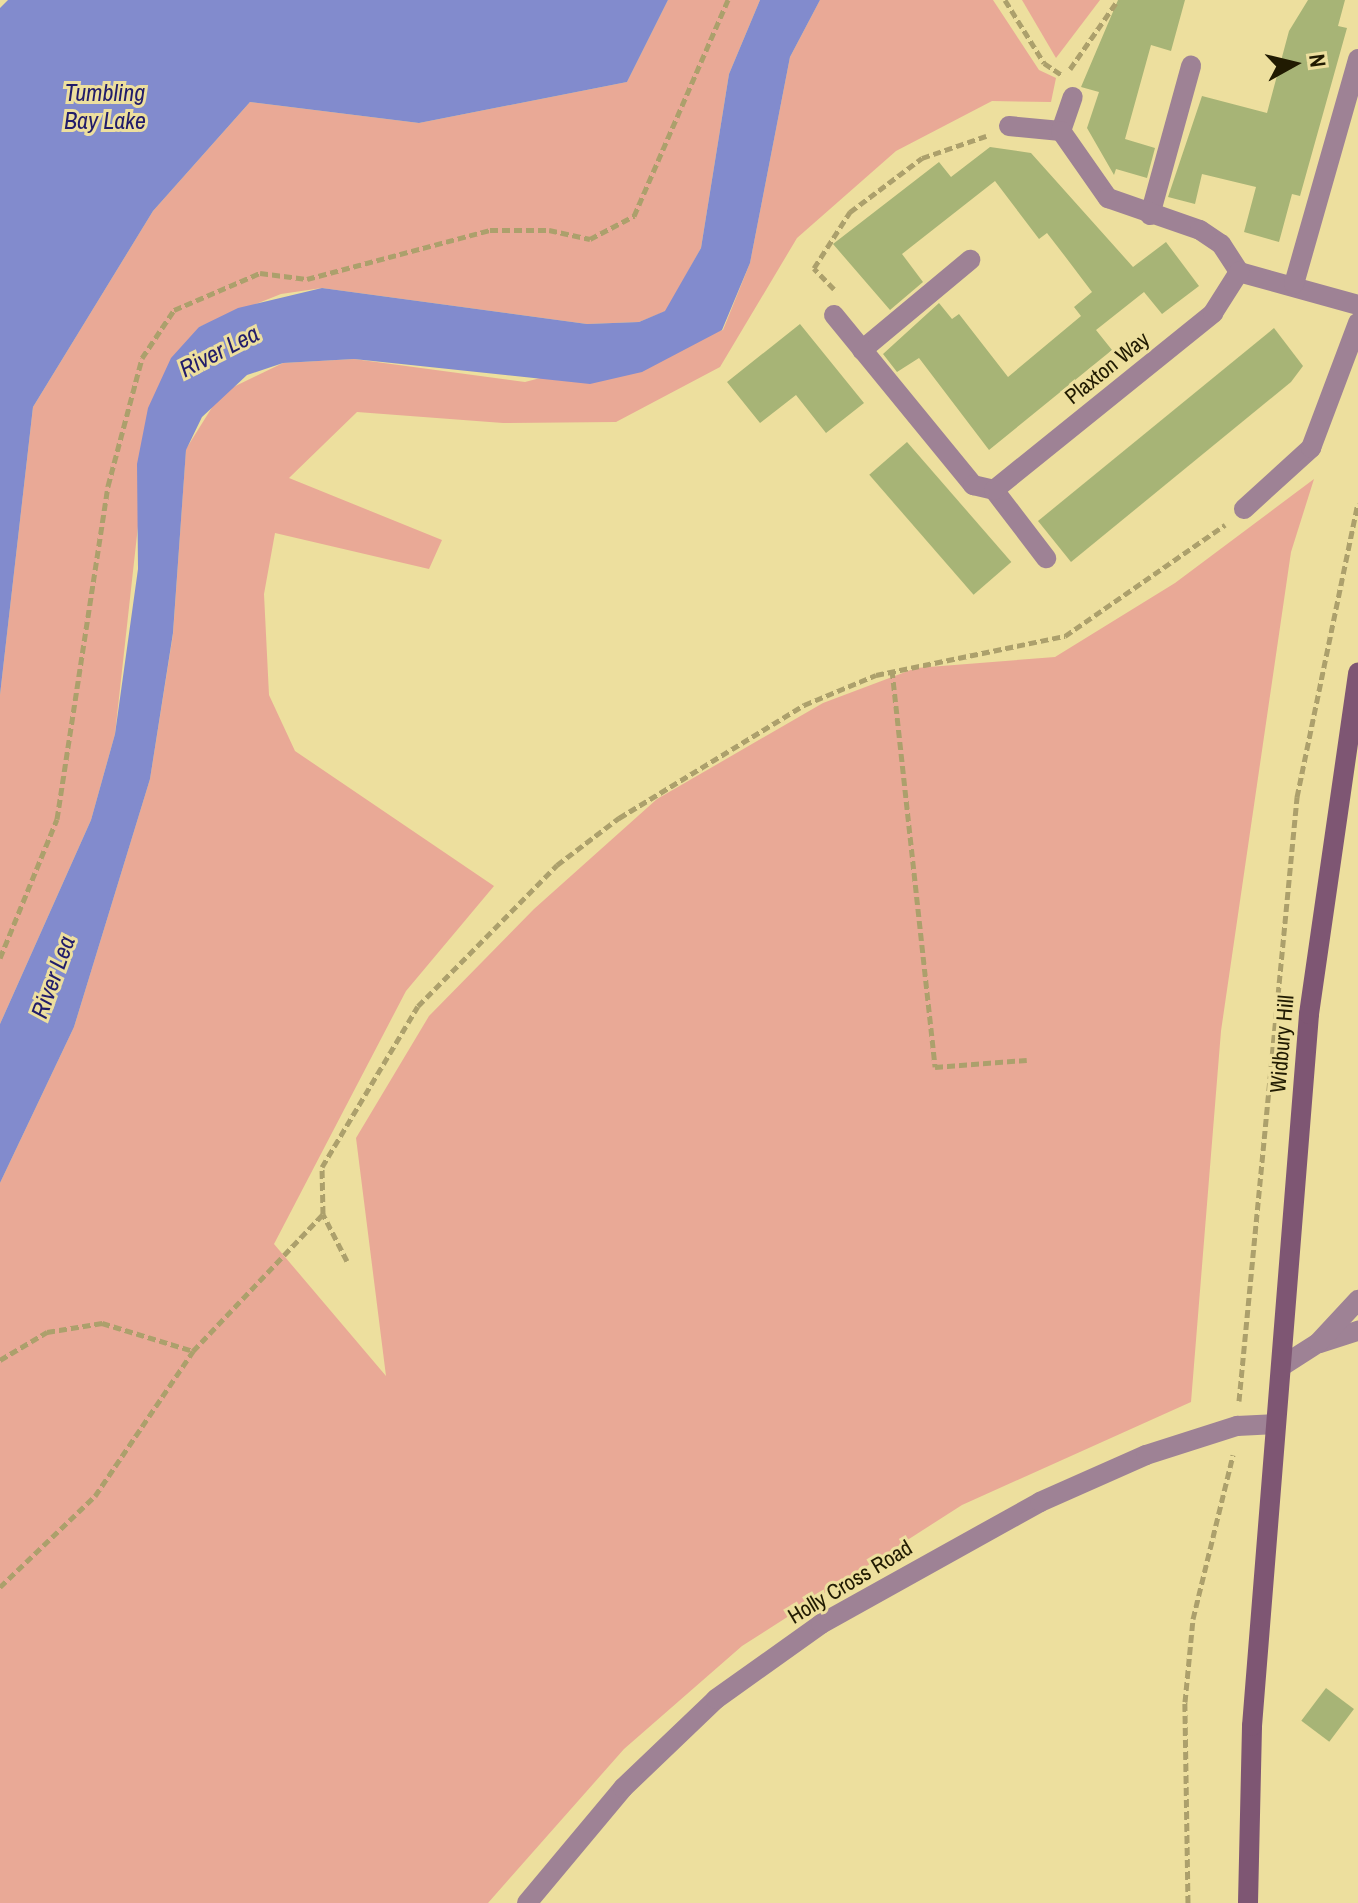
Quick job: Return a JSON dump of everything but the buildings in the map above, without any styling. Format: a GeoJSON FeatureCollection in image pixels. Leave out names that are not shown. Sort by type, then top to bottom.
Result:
{"type":"FeatureCollection","features":[{"type":"Feature","properties":{"kind":"main road","name":"Widbury Hill"},"geometry":{"type":"LineString","coordinates":[[1248,1903],[1252,1726],[1317,929],[1358,672]]}},
{"type":"Feature","properties":{"kind":"street"},"geometry":{"type":"LineString","coordinates":[[1294,284],[1358,59]]}},
{"type":"Feature","properties":{"kind":"street"},"geometry":{"type":"LineString","coordinates":[[1150,215],[1191,66]]}},
{"type":"Feature","properties":{"kind":"street"},"geometry":{"type":"LineString","coordinates":[[1070,87],[1061,131],[1098,189],[1150,215],[1200,230],[1221,244],[1239,272],[1294,284],[1358,305]]}},
{"type":"Feature","properties":{"kind":"street"},"geometry":{"type":"LineString","coordinates":[[1009,126],[1061,131]]}},
{"type":"Feature","properties":{"kind":"street"},"geometry":{"type":"LineString","coordinates":[[862,350],[970,260]]}},
{"type":"Feature","properties":{"kind":"street","name":"Plaxton Way"},"geometry":{"type":"LineString","coordinates":[[994,490],[1213,313],[1239,272]]}},
{"type":"Feature","properties":{"kind":"street"},"geometry":{"type":"LineString","coordinates":[[834,315],[973,485],[994,490],[1046,558]]}},
{"type":"Feature","properties":{"kind":"street"},"geometry":{"type":"LineString","coordinates":[[1244,509],[1311,448],[1358,323]]}},
{"type":"Feature","properties":{"kind":"street"},"geometry":{"type":"LineString","coordinates":[[1282,1366],[1318,1343],[1358,1300]]}},
{"type":"Feature","properties":{"kind":"street"},"geometry":{"type":"LineString","coordinates":[[1318,1343],[1358,1331]]}},
{"type":"Feature","properties":{"kind":"street","name":"Holly Cross Road"},"geometry":{"type":"LineString","coordinates":[[527,1903],[623,1788],[716,1699],[821,1624],[1040,1502],[1146,1455],[1237,1426],[1276,1424]]}},
{"type":"Feature","properties":{"kind":"path"},"geometry":{"type":"LineString","coordinates":[[0,958],[57,819],[108,486],[142,358],[174,310],[260,273],[307,279],[490,230],[549,230],[590,239],[634,216],[728,0]]}},
{"type":"Feature","properties":{"kind":"path"},"geometry":{"type":"LineString","coordinates":[[1005,0],[1044,63],[1070,87],[1118,0]]}},
{"type":"Feature","properties":{"kind":"path"},"geometry":{"type":"LineString","coordinates":[[834,315],[838,294],[814,268],[850,212],[922,158],[1009,126]]}},
{"type":"Feature","properties":{"kind":"path"},"geometry":{"type":"LineString","coordinates":[[1188,1903],[1189,1661],[1237,1426],[1297,797],[1358,503]]}},
{"type":"Feature","properties":{"kind":"path"},"geometry":{"type":"LineString","coordinates":[[347,1261],[323,1214],[322,1167],[418,1006],[483,933],[557,865],[684,776],[804,705],[892,670],[1065,636],[1178,564],[1244,509]]}},
{"type":"Feature","properties":{"kind":"path"},"geometry":{"type":"LineString","coordinates":[[892,670],[935,1067],[1027,1060]]}},
{"type":"Feature","properties":{"kind":"path"},"geometry":{"type":"LineString","coordinates":[[0,1587],[95,1496],[193,1351],[323,1214]]}},
{"type":"Feature","properties":{"kind":"path"},"geometry":{"type":"LineString","coordinates":[[0,1360],[47,1332],[102,1323],[193,1351]]}},
{"type":"Feature","properties":{"kind":"shaded area"},"geometry":{"type":"Polygon","coordinates":[[[668,0],[760,0],[729,74],[701,248],[666,311],[639,322],[587,324],[322,288],[281,294],[199,327],[139,517],[115,734],[91,820],[0,1024],[0,695],[33,407],[153,211],[250,102],[419,123],[627,82],[668,0]]]}},
{"type":"Feature","properties":{"kind":"shaded area"},"geometry":{"type":"Polygon","coordinates":[[[820,0],[993,0],[1039,70],[1056,78],[1051,102],[992,101],[896,151],[797,238],[720,367],[616,422],[503,423],[357,412],[289,478],[442,540],[429,569],[275,533],[264,594],[269,695],[295,751],[494,886],[406,991],[274,1244],[386,1376],[356,1138],[429,1016],[534,909],[657,799],[823,703],[916,668],[1055,657],[1175,583],[1314,479],[1291,552],[1221,1031],[1191,1402],[962,1505],[742,1646],[624,1749],[488,1903],[0,1903],[0,1183],[74,1027],[150,779],[173,634],[186,449],[221,393],[283,363],[354,359],[525,382],[723,330],[750,263],[790,57],[820,0]]]}},
{"type":"Feature","properties":{"kind":"shaded area"},"geometry":{"type":"Polygon","coordinates":[[[1022,0],[1100,0],[1056,58],[1022,0]]]}},
{"type":"Feature","properties":{"kind":"water","name":"Tumbling Bay Lake"},"geometry":{"type":"Polygon","coordinates":[[[8,0],[668,0],[627,82],[419,123],[250,102],[153,211],[33,407],[0,695],[0,8],[8,0]]]}},
{"type":"Feature","properties":{"kind":"water","name":"River Lea"},"geometry":{"type":"Polygon","coordinates":[[[760,0],[820,0],[790,57],[750,263],[722,330],[642,372],[590,384],[354,359],[283,363],[247,375],[202,417],[186,450],[173,633],[150,779],[74,1027],[0,1183],[0,1024],[91,820],[115,734],[138,569],[137,464],[148,408],[171,358],[199,327],[238,308],[322,288],[587,324],[639,322],[665,311],[701,248],[729,74],[760,0]]]}}]}
